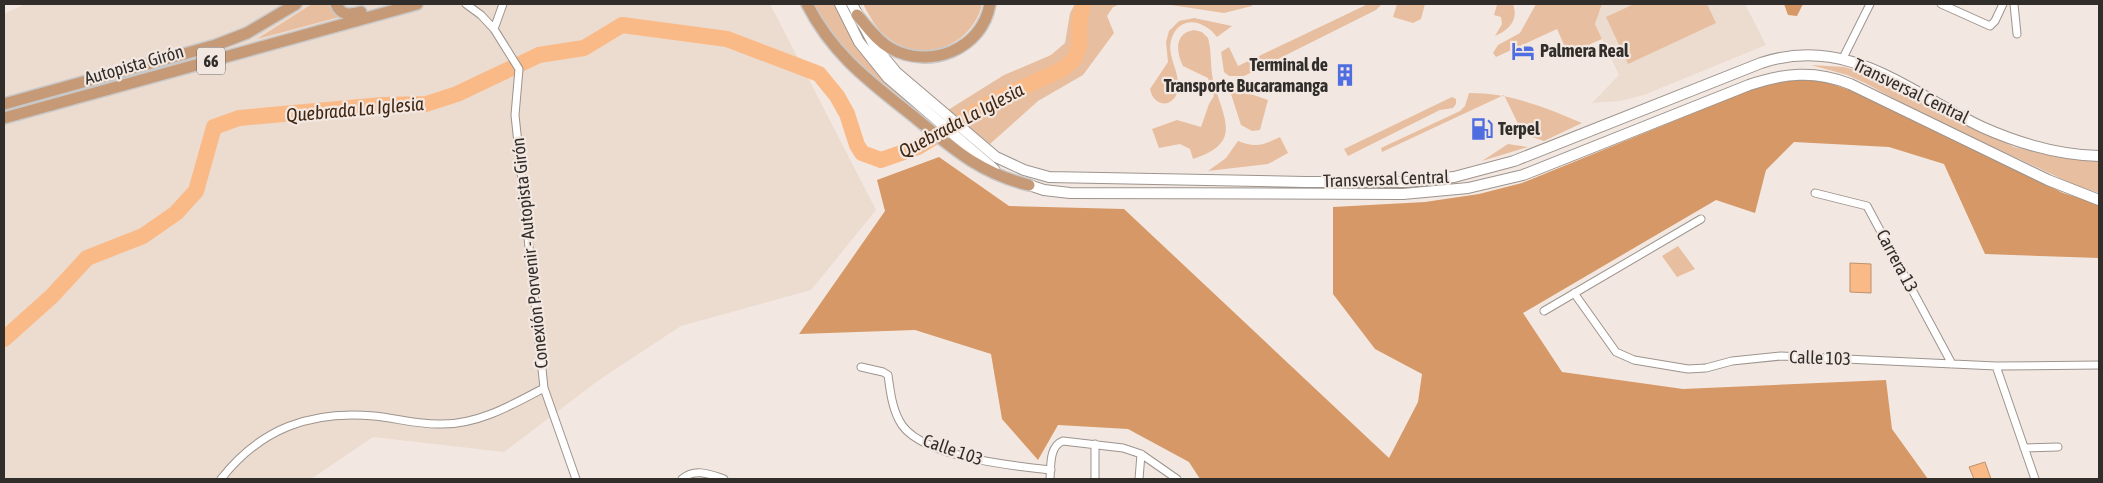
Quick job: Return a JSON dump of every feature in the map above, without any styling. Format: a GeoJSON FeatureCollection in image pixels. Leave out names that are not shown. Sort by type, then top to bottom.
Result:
{"type":"FeatureCollection","features":[{"type":"Feature","properties":{"kind":"highway","name":"Autopista Girón"},"geometry":{"type":"LineString","coordinates":[[4,104],[216,45],[247,33],[296,4]]}},
{"type":"Feature","properties":{"kind":"highway"},"geometry":{"type":"LineString","coordinates":[[336,4],[342,12],[351,15],[398,4]]}},
{"type":"Feature","properties":{"kind":"highway","name":"Autopista Girón"},"geometry":{"type":"LineString","coordinates":[[4,118],[418,4]]}},
{"type":"Feature","properties":{"kind":"highway"},"geometry":{"type":"LineString","coordinates":[[807,4],[820,29],[842,57],[926,126],[960,141],[982,169],[1029,186]]}},
{"type":"Feature","properties":{"kind":"highway"},"geometry":{"type":"LineString","coordinates":[[857,15],[875,36],[889,47],[910,55],[943,56],[967,44],[984,20],[990,4]]}},
{"type":"Feature","properties":{"kind":"main road"},"geometry":{"type":"LineString","coordinates":[[840,4],[852,30],[878,67],[939,116]]}},
{"type":"Feature","properties":{"kind":"main road"},"geometry":{"type":"LineString","coordinates":[[852,4],[874,45],[888,63],[939,116]]}},
{"type":"Feature","properties":{"kind":"main road","name":"Transversal Central"},"geometry":{"type":"LineString","coordinates":[[939,116],[960,141],[1008,164],[1049,177],[1305,182],[1420,181],[1468,174],[1514,161],[1772,60],[1806,55],[1842,58],[1872,69],[1970,121],[2008,138],[2061,153],[2099,156]]}},
{"type":"Feature","properties":{"kind":"main road","name":"Transversal Central"},"geometry":{"type":"LineString","coordinates":[[1029,186],[1070,193],[1360,195],[1423,193],[1468,188],[1529,173],[1756,82],[1778,76],[1803,74],[1829,77],[1850,84],[2048,180],[2099,200]]}},
{"type":"Feature","properties":{"kind":"street","name":"Conexión Porvenir - Autopista Girón"},"geometry":{"type":"LineString","coordinates":[[466,4],[481,15],[494,29],[519,69],[515,115],[544,388],[576,479]]}},
{"type":"Feature","properties":{"kind":"street"},"geometry":{"type":"LineString","coordinates":[[494,29],[503,4]]}},
{"type":"Feature","properties":{"kind":"street"},"geometry":{"type":"LineString","coordinates":[[1842,58],[1870,4]]}},
{"type":"Feature","properties":{"kind":"street"},"geometry":{"type":"LineString","coordinates":[[1941,4],[1990,26],[1995,22],[2003,4]]}},
{"type":"Feature","properties":{"kind":"street"},"geometry":{"type":"LineString","coordinates":[[2014,4],[2017,34]]}},
{"type":"Feature","properties":{"kind":"street","name":"Carrera 13"},"geometry":{"type":"LineString","coordinates":[[1815,194],[1867,206],[1952,364]]}},
{"type":"Feature","properties":{"kind":"street"},"geometry":{"type":"LineString","coordinates":[[1544,311],[1701,219]]}},
{"type":"Feature","properties":{"kind":"street","name":"Calle 103"},"geometry":{"type":"LineString","coordinates":[[1574,293],[1616,352],[1634,360],[1688,369],[1706,368],[1732,361],[1781,356],[1996,366],[2099,365]]}},
{"type":"Feature","properties":{"kind":"street"},"geometry":{"type":"LineString","coordinates":[[1996,366],[2035,479]]}},
{"type":"Feature","properties":{"kind":"street","name":"Calle 103"},"geometry":{"type":"LineString","coordinates":[[861,367],[888,375],[899,421],[911,435],[929,446],[993,464],[1051,470]]}},
{"type":"Feature","properties":{"kind":"street"},"geometry":{"type":"LineString","coordinates":[[221,479],[251,446],[282,428],[302,421],[347,414],[441,424],[476,420],[544,388]]}},
{"type":"Feature","properties":{"kind":"street"},"geometry":{"type":"LineString","coordinates":[[1050,479],[1054,448],[1057,443],[1063,441],[1123,448],[1141,454],[1177,479]]}},
{"type":"Feature","properties":{"kind":"street"},"geometry":{"type":"LineString","coordinates":[[1095,444],[1095,479]]}},
{"type":"Feature","properties":{"kind":"street"},"geometry":{"type":"LineString","coordinates":[[2024,448],[2058,447]]}},
{"type":"Feature","properties":{"kind":"street"},"geometry":{"type":"LineString","coordinates":[[1139,479],[1141,454]]}},
{"type":"Feature","properties":{"kind":"street"},"geometry":{"type":"LineString","coordinates":[[682,479],[691,473],[705,473],[724,479]]}},
{"type":"Feature","properties":{"kind":"shaded area"},"geometry":{"type":"Polygon","coordinates":[[[25,4],[770,4],[876,210],[811,290],[681,326],[599,380],[504,452],[373,437],[311,479],[4,479],[4,14],[25,4]]]}},
{"type":"Feature","properties":{"kind":"shaded area"},"geometry":{"type":"Polygon","coordinates":[[[312,4],[328,4],[332,10],[343,16],[257,39],[312,4]]]}},
{"type":"Feature","properties":{"kind":"shaded area"},"geometry":{"type":"Polygon","coordinates":[[[814,4],[834,4],[852,39],[863,54],[886,81],[928,119],[844,52],[829,32],[814,4]]]}},
{"type":"Feature","properties":{"kind":"shaded area"},"geometry":{"type":"Polygon","coordinates":[[[863,4],[982,4],[977,19],[968,31],[957,40],[944,47],[916,50],[901,46],[888,38],[877,27],[863,4]]]}},
{"type":"Feature","properties":{"kind":"shaded area"},"geometry":{"type":"Polygon","coordinates":[[[1075,4],[1120,4],[1113,7],[1107,16],[1114,33],[1083,75],[1038,101],[990,144],[948,110],[1004,75],[1051,55],[1065,43],[1070,13],[1075,4]]]}},
{"type":"Feature","properties":{"kind":"shaded area"},"geometry":{"type":"Polygon","coordinates":[[[1164,4],[1252,4],[1252,6],[1224,13],[1164,4]]]}},
{"type":"Feature","properties":{"kind":"shaded area"},"geometry":{"type":"Polygon","coordinates":[[[1368,4],[1382,4],[1376,10],[1244,76],[1229,76],[1224,72],[1221,52],[1229,47],[1238,66],[1368,4]]]}},
{"type":"Feature","properties":{"kind":"shaded area"},"geometry":{"type":"Polygon","coordinates":[[[1397,4],[1425,4],[1421,19],[1413,23],[1393,17],[1397,4]]]}},
{"type":"Feature","properties":{"kind":"shaded area"},"geometry":{"type":"Polygon","coordinates":[[[1493,4],[1513,4],[1515,10],[1512,24],[1505,31],[1495,36],[1502,24],[1501,17],[1494,15],[1497,5],[1493,4]]]}},
{"type":"Feature","properties":{"kind":"shaded area"},"geometry":{"type":"Polygon","coordinates":[[[1536,4],[1602,4],[1595,24],[1602,39],[1568,54],[1557,29],[1496,57],[1493,53],[1498,45],[1520,33],[1536,4]]]}},
{"type":"Feature","properties":{"kind":"shaded area"},"geometry":{"type":"Polygon","coordinates":[[[1602,4],[1745,4],[1766,45],[1644,95],[1620,101],[1592,103],[1619,75],[1595,24],[1602,4]]]}},
{"type":"Feature","properties":{"kind":"shaded area"},"geometry":{"type":"Polygon","coordinates":[[[1634,4],[1707,4],[1716,23],[1628,64],[1606,17],[1634,4]]]}},
{"type":"Feature","properties":{"kind":"shaded area"},"geometry":{"type":"Polygon","coordinates":[[[1784,4],[1803,4],[1797,16],[1788,15],[1784,4]]]}},
{"type":"Feature","properties":{"kind":"shaded area"},"geometry":{"type":"Polygon","coordinates":[[[1194,18],[1232,26],[1217,37],[1207,27],[1195,22],[1188,22],[1177,28],[1170,48],[1177,75],[1178,88],[1173,99],[1165,104],[1160,103],[1152,96],[1150,89],[1168,62],[1166,42],[1169,31],[1179,21],[1194,18]]]}},
{"type":"Feature","properties":{"kind":"shaded area"},"geometry":{"type":"Polygon","coordinates":[[[1194,30],[1202,32],[1208,38],[1213,80],[1225,117],[1226,128],[1224,137],[1219,145],[1209,153],[1193,159],[1190,149],[1180,144],[1159,148],[1152,129],[1177,120],[1201,127],[1209,104],[1214,96],[1208,78],[1183,66],[1178,49],[1178,44],[1183,35],[1194,30]]]}},
{"type":"Feature","properties":{"kind":"shaded area"},"geometry":{"type":"Polygon","coordinates":[[[1811,65],[1844,67],[1866,73],[2014,147],[2056,157],[2099,161],[2099,193],[2077,186],[1924,115],[1847,75],[1811,65]]]}},
{"type":"Feature","properties":{"kind":"shaded area"},"geometry":{"type":"Polygon","coordinates":[[[1807,78],[1858,93],[2063,193],[2099,204],[2099,258],[1985,254],[1944,164],[1889,147],[1794,142],[1766,170],[1755,213],[1716,200],[1523,313],[1562,372],[1683,389],[1886,380],[1892,429],[1928,479],[1200,479],[1189,462],[1128,429],[1058,425],[1038,460],[1002,419],[991,354],[915,330],[799,334],[885,211],[877,180],[939,157],[1009,206],[1124,209],[1389,458],[1418,402],[1422,374],[1375,349],[1333,294],[1333,207],[1425,202],[1479,194],[1522,183],[1750,90],[1781,80],[1807,78]]]}},
{"type":"Feature","properties":{"kind":"shaded area"},"geometry":{"type":"Polygon","coordinates":[[[1236,89],[1268,100],[1260,130],[1252,131],[1241,125],[1231,94],[1236,89]]]}},
{"type":"Feature","properties":{"kind":"shaded area"},"geometry":{"type":"Polygon","coordinates":[[[1469,93],[1502,96],[1382,152],[1381,148],[1460,111],[1465,106],[1469,93]]]}},
{"type":"Feature","properties":{"kind":"shaded area"},"geometry":{"type":"Polygon","coordinates":[[[1452,97],[1456,99],[1456,104],[1453,108],[1440,110],[1348,156],[1344,149],[1452,97]]]}},
{"type":"Feature","properties":{"kind":"shaded area"},"geometry":{"type":"Polygon","coordinates":[[[1505,97],[1541,106],[1582,123],[1544,141],[1523,134],[1505,97]]]}},
{"type":"Feature","properties":{"kind":"shaded area"},"geometry":{"type":"Polygon","coordinates":[[[1280,137],[1288,153],[1268,164],[1208,171],[1226,158],[1238,141],[1259,145],[1280,137]]]}},
{"type":"Feature","properties":{"kind":"shaded area"},"geometry":{"type":"Polygon","coordinates":[[[1508,144],[1528,147],[1482,161],[1508,144]]]}},
{"type":"Feature","properties":{"kind":"shaded area"},"geometry":{"type":"Polygon","coordinates":[[[1678,246],[1695,269],[1677,277],[1662,256],[1678,246]]]}},
{"type":"Feature","properties":{"kind":"shaded area"},"geometry":{"type":"Polygon","coordinates":[[[1850,263],[1871,264],[1871,293],[1850,292],[1850,263]]]}},
{"type":"Feature","properties":{"kind":"shaded area"},"geometry":{"type":"Polygon","coordinates":[[[1985,462],[1991,479],[1974,479],[1969,467],[1985,462]]]}},
{"type":"Feature","properties":{"kind":"waterway","name":"Quebrada La Iglesia"},"geometry":{"type":"LineString","coordinates":[[4,339],[52,296],[87,258],[143,236],[176,213],[196,191],[214,127],[239,118],[382,105],[426,104],[457,94],[539,55],[584,48],[622,25],[727,39],[819,74],[837,96],[847,114],[857,145],[862,153],[881,160],[918,147],[995,100],[1063,69],[1074,59],[1079,47],[1079,25],[1083,4]]}},
{"type":"Feature","properties":{"kind":"place","name":"Palmera Real"},"geometry":{"type":"Point","coordinates":[1523,51]}},
{"type":"Feature","properties":{"kind":"place","name":"Terminal de Transporte Bucaramanga"},"geometry":{"type":"Point","coordinates":[1345,75]}},
{"type":"Feature","properties":{"kind":"place","name":"Terpel"},"geometry":{"type":"Point","coordinates":[1482,129]}}]}
